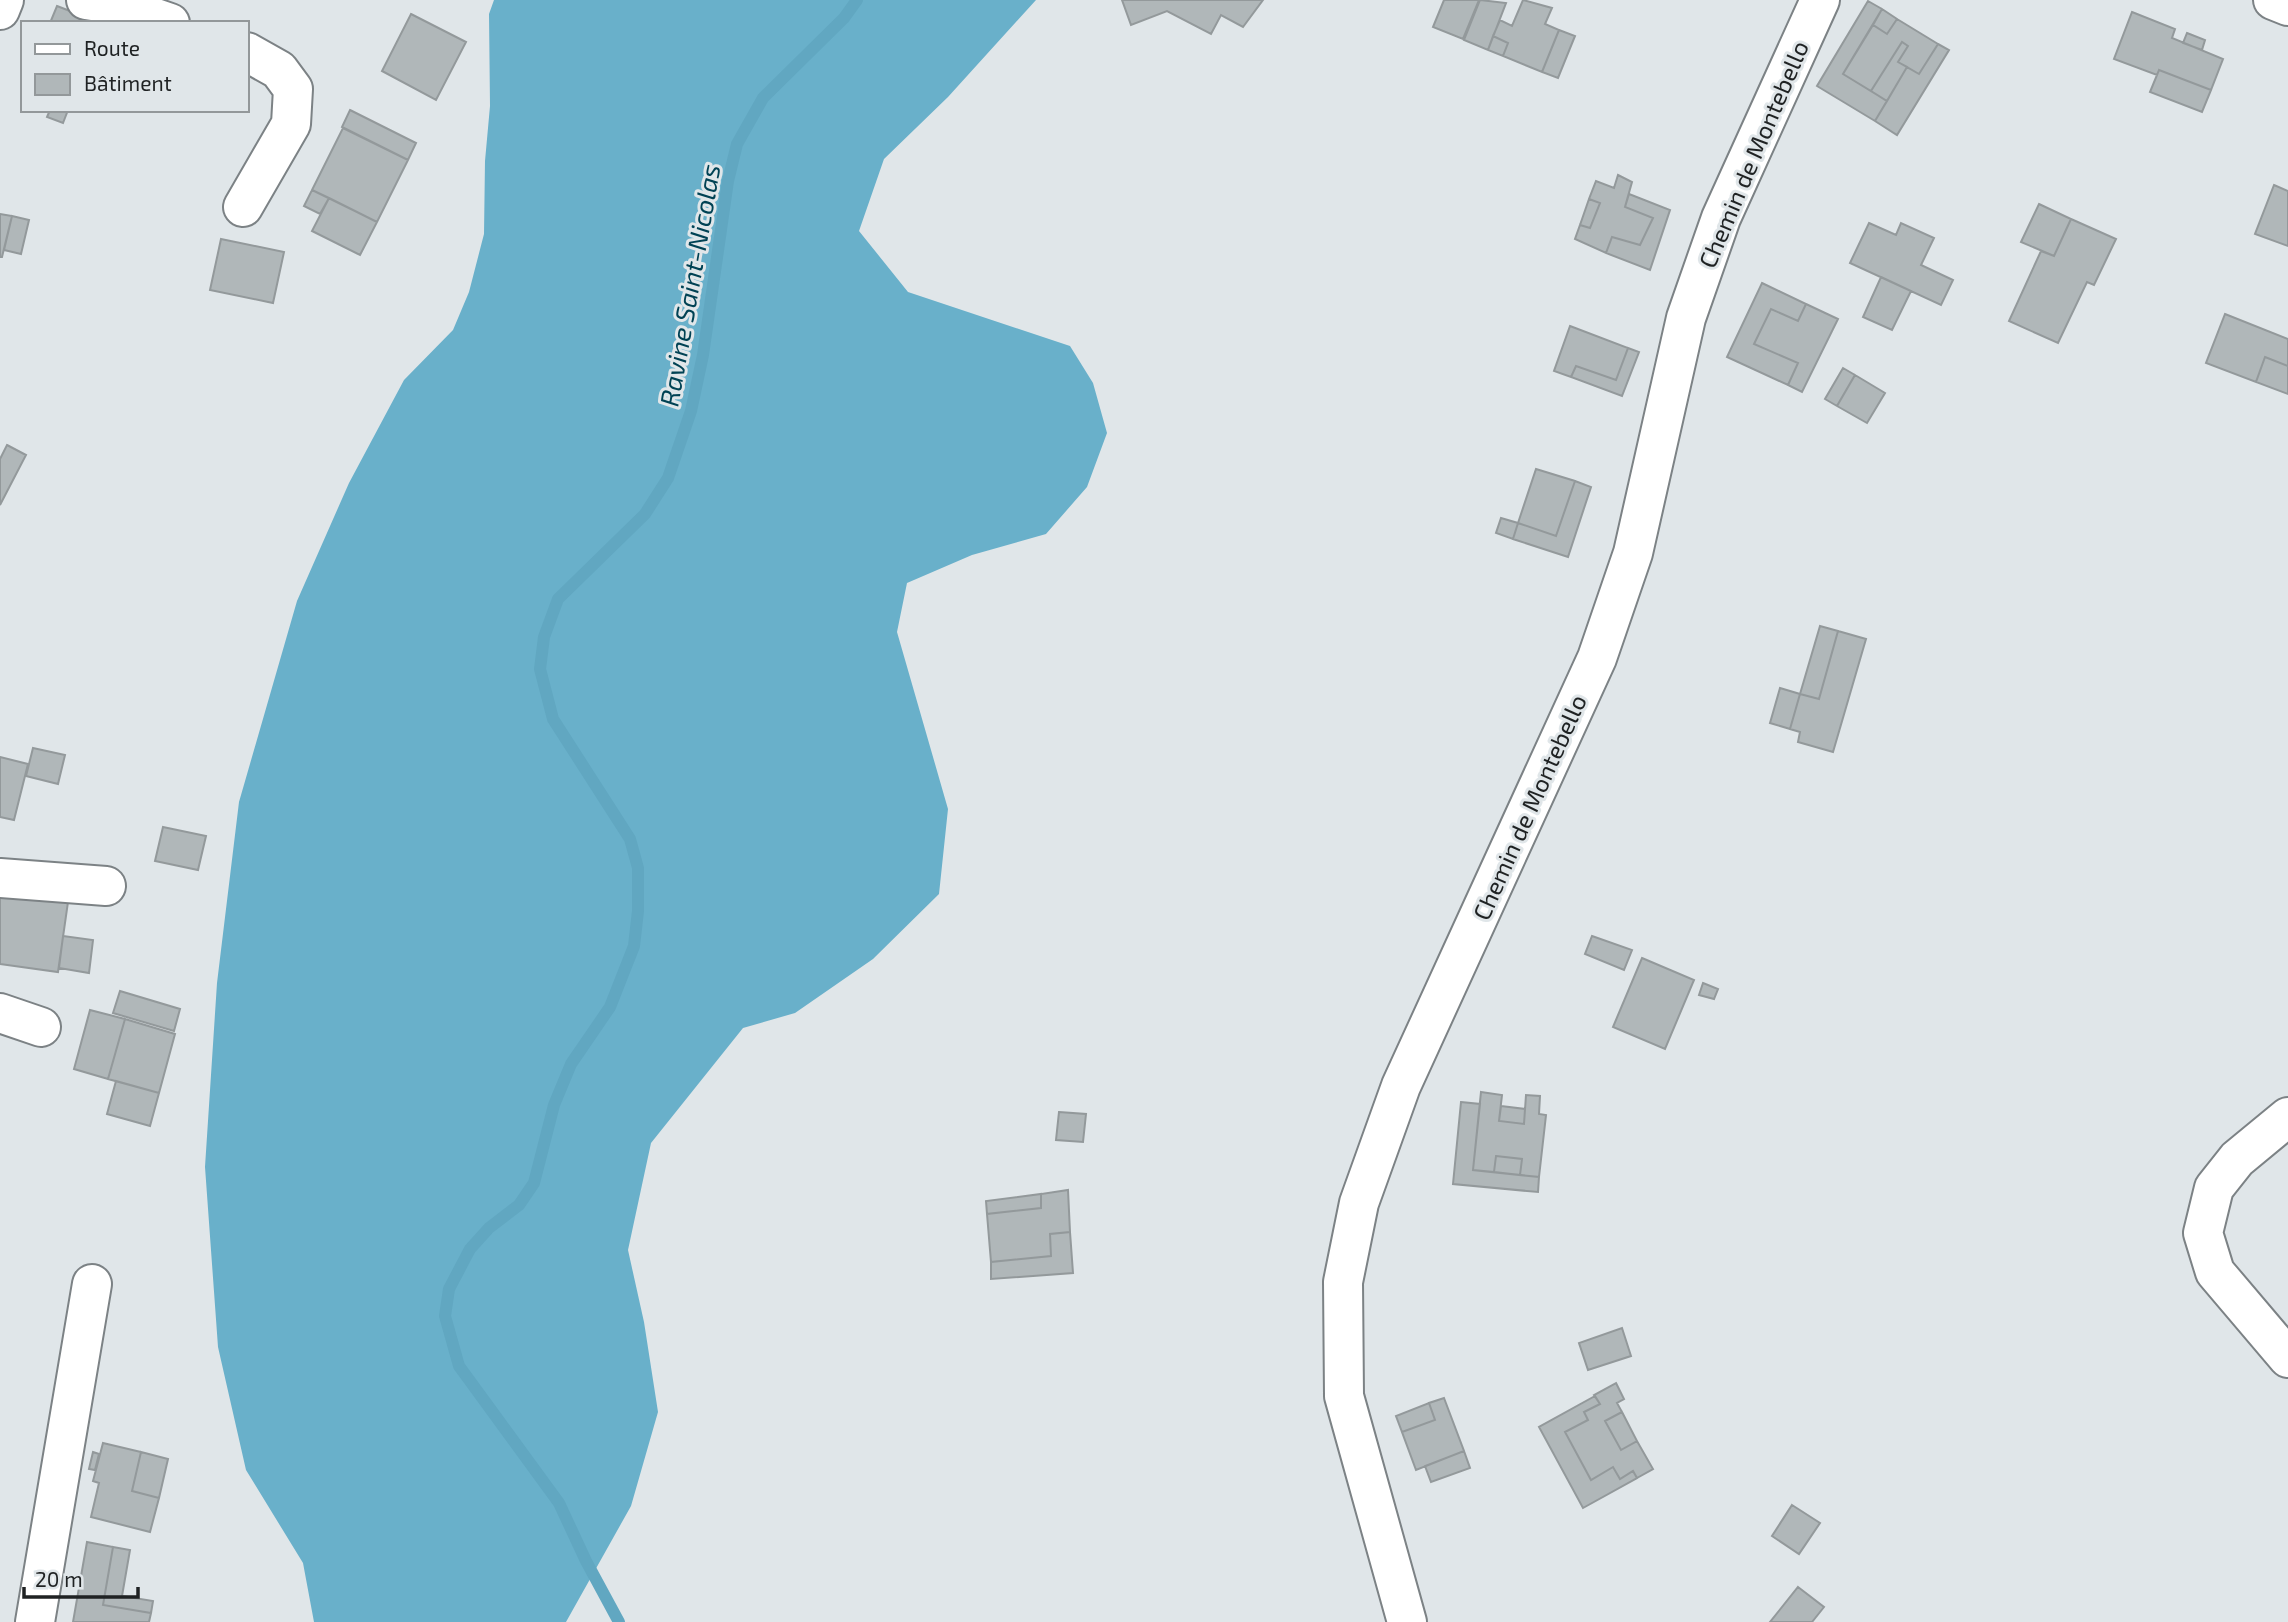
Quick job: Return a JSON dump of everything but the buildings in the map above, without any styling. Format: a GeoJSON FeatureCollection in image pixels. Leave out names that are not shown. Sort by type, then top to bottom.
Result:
{"type":"FeatureCollection","features":[{"type":"Feature","properties":{"kind":"street"},"geometry":{"type":"LineString","coordinates":[[0,10],[4,0]]}},
{"type":"Feature","properties":{"kind":"street"},"geometry":{"type":"LineString","coordinates":[[86,0],[118,5],[164,21]]}},
{"type":"Feature","properties":{"kind":"street","name":"Chemin de Montebello"},"geometry":{"type":"LineString","coordinates":[[1408,1622],[1344,1396],[1343,1282],[1359,1203],[1401,1086],[1597,657],[1633,553],[1690,306],[1721,218],[1820,0]]}},
{"type":"Feature","properties":{"kind":"street"},"geometry":{"type":"LineString","coordinates":[[2273,0],[2288,6]]}},
{"type":"Feature","properties":{"kind":"street"},"geometry":{"type":"LineString","coordinates":[[243,207],[291,124],[293,89],[279,70],[248,53]]}},
{"type":"Feature","properties":{"kind":"street"},"geometry":{"type":"LineString","coordinates":[[0,878],[106,886]]}},
{"type":"Feature","properties":{"kind":"street"},"geometry":{"type":"LineString","coordinates":[[0,1013],[41,1027]]}},
{"type":"Feature","properties":{"kind":"street"},"geometry":{"type":"LineString","coordinates":[[2288,1117],[2237,1159],[2214,1188],[2203,1233],[2215,1272],[2288,1358]]}},
{"type":"Feature","properties":{"kind":"street"},"geometry":{"type":"LineString","coordinates":[[35,1622],[92,1284]]}},
{"type":"Feature","properties":{"kind":"shaded area"},"geometry":{"type":"Polygon","coordinates":[[[494,0],[1036,0],[948,97],[884,159],[859,231],[908,292],[1070,346],[1093,383],[1107,433],[1087,487],[1046,534],[972,555],[907,583],[897,632],[948,809],[939,894],[873,959],[795,1013],[743,1028],[651,1143],[628,1250],[644,1322],[658,1412],[631,1506],[566,1622],[314,1622],[303,1563],[246,1470],[218,1347],[205,1167],[217,983],[239,802],[297,601],[349,483],[404,380],[453,330],[469,292],[484,234],[485,161],[490,106],[489,14],[494,0]]]}},
{"type":"Feature","properties":{"kind":"waterway","name":"Ravine Saint-Nicolas"},"geometry":{"type":"LineString","coordinates":[[619,1622],[559,1503],[459,1366],[445,1316],[449,1289],[470,1249],[489,1228],[519,1205],[534,1183],[554,1105],[571,1064],[610,1007],[634,946],[638,911],[638,868],[630,839],[553,719],[540,669],[544,637],[558,599],[645,514],[668,478],[691,411],[703,355],[728,181],[737,144],[763,98],[844,18],[857,0]]}}]}
